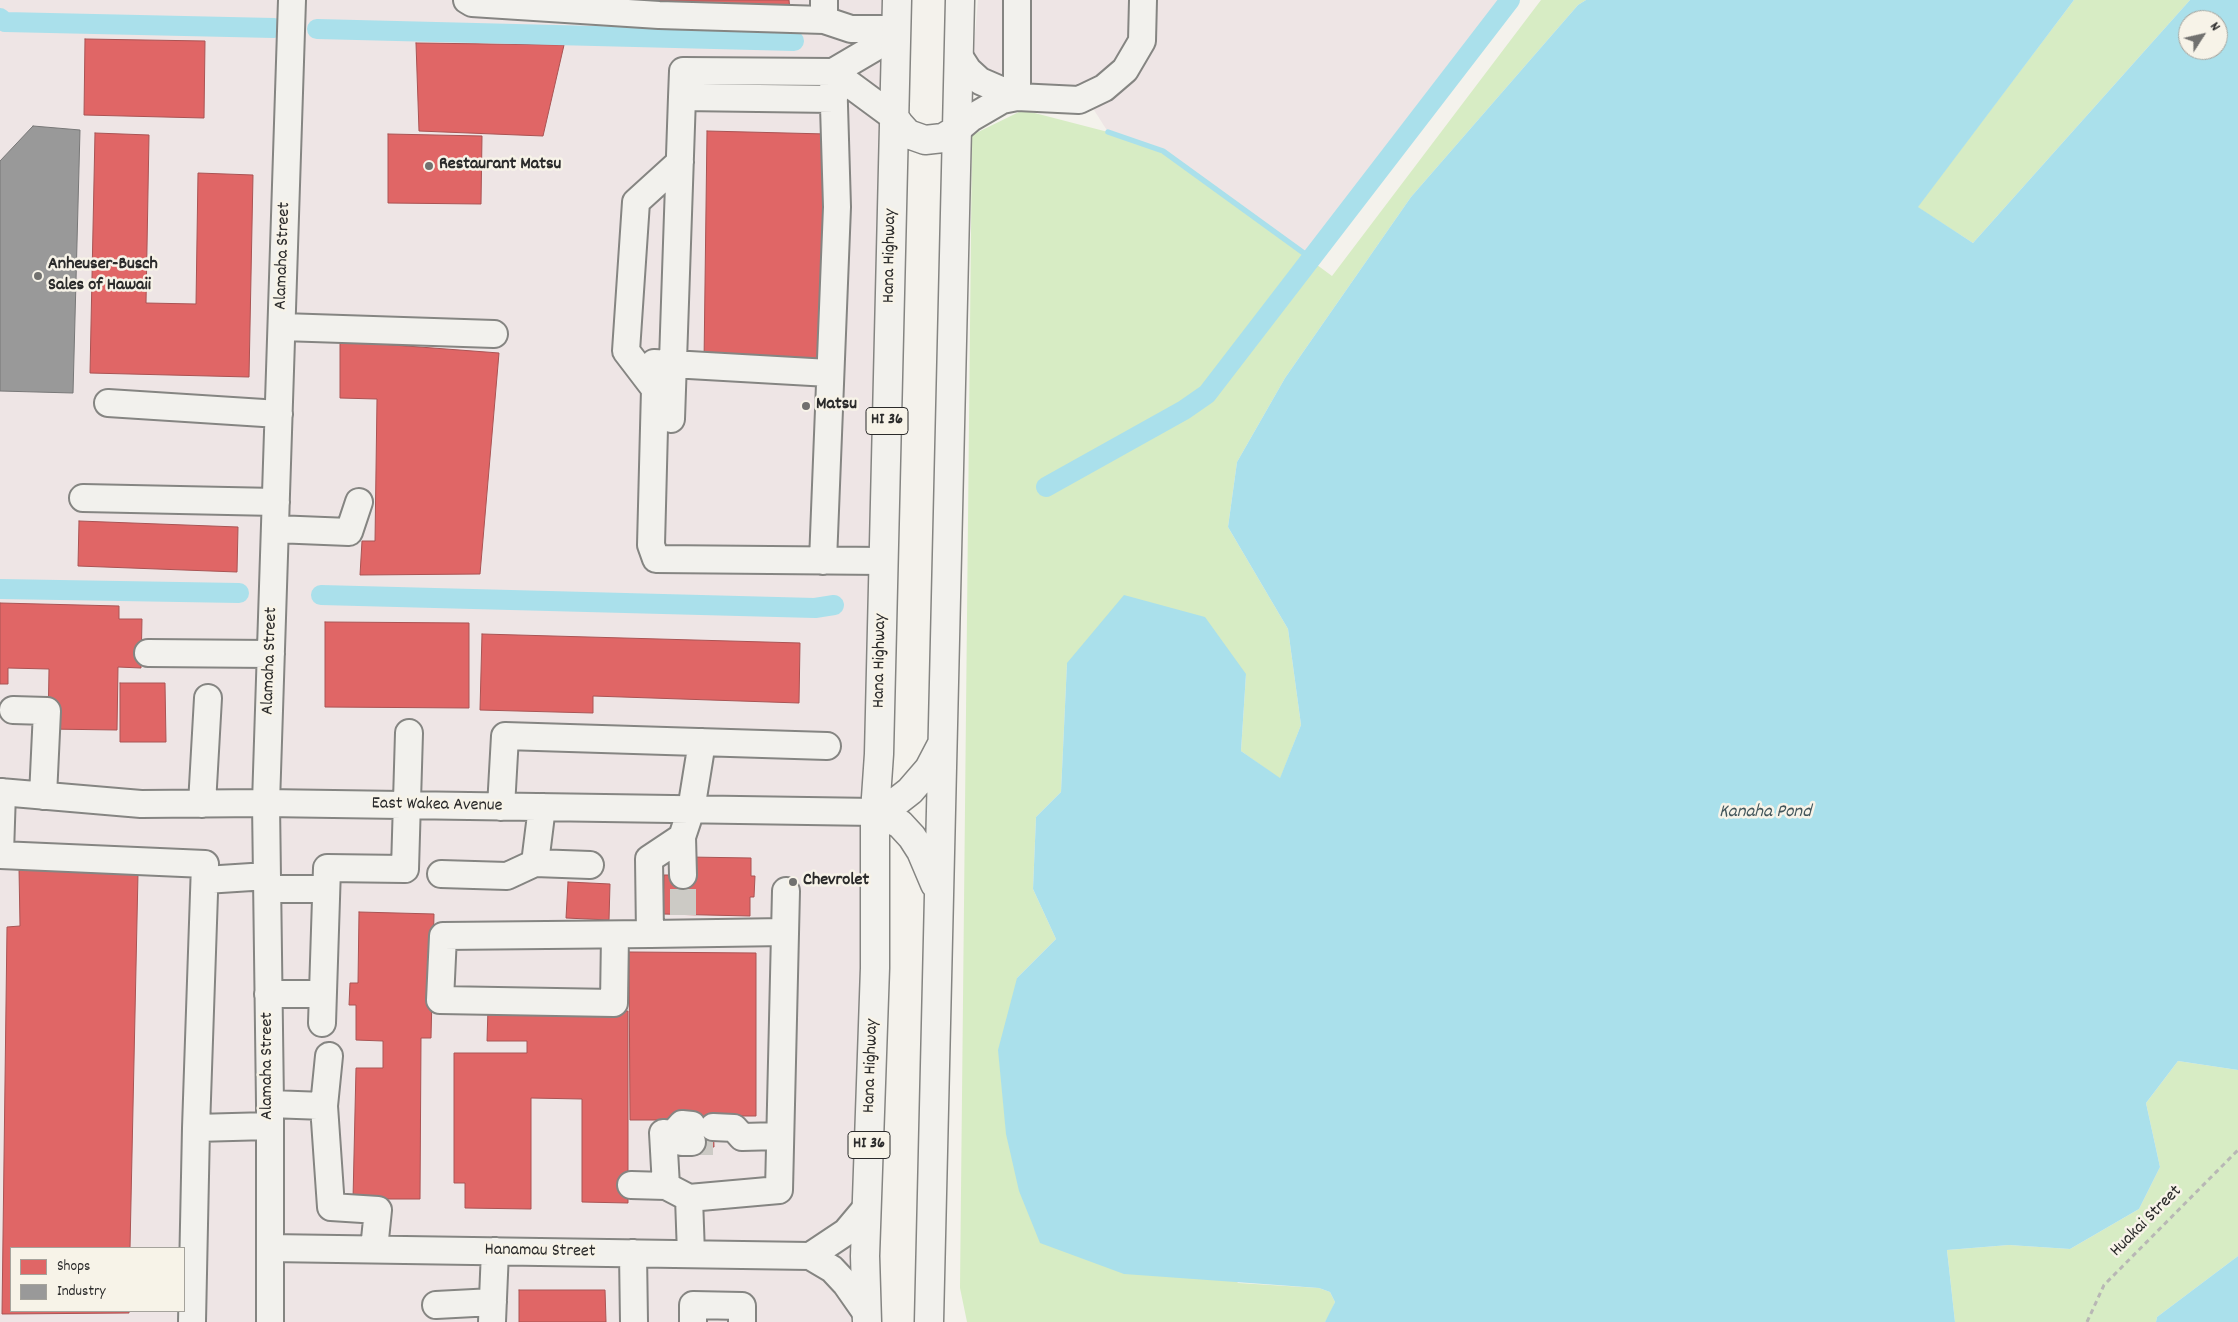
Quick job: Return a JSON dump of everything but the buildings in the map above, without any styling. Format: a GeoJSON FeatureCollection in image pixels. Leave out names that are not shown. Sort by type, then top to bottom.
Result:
{"type":"FeatureCollection","features":[{"type":"Feature","properties":{"kind":"main road","name":"Hana Highway"},"geometry":{"type":"LineString","coordinates":[[867,1318],[865,1256],[875,968],[875,812],[879,754],[884,561],[896,0]]}},
{"type":"Feature","properties":{"kind":"main road"},"geometry":{"type":"LineString","coordinates":[[929,1322],[960,0]]}},
{"type":"Feature","properties":{"kind":"main road"},"geometry":{"type":"LineString","coordinates":[[894,116],[898,124],[908,134],[925,140],[943,138],[958,129]]}},
{"type":"Feature","properties":{"kind":"main road"},"geometry":{"type":"LineString","coordinates":[[875,812],[887,809],[910,791],[929,769],[942,742]]}},
{"type":"Feature","properties":{"kind":"main road"},"geometry":{"type":"LineString","coordinates":[[875,812],[900,824],[912,837],[929,867],[938,900]]}},
{"type":"Feature","properties":{"kind":"street","name":"Alamaha Street"},"geometry":{"type":"LineString","coordinates":[[270,1322],[270,1115],[266,803],[292,0]]}},
{"type":"Feature","properties":{"kind":"street"},"geometry":{"type":"LineString","coordinates":[[468,0],[472,3],[649,14],[824,10],[851,29],[896,32]]}},
{"type":"Feature","properties":{"kind":"street"},"geometry":{"type":"LineString","coordinates":[[1017,0],[1017,98]]}},
{"type":"Feature","properties":{"kind":"street"},"geometry":{"type":"LineString","coordinates":[[958,129],[986,108],[1002,100],[1017,98],[1079,100],[1104,88],[1126,70],[1142,41],[1143,0]]}},
{"type":"Feature","properties":{"kind":"street"},"geometry":{"type":"LineString","coordinates":[[669,560],[672,364],[683,70],[833,72],[896,32]]}},
{"type":"Feature","properties":{"kind":"street"},"geometry":{"type":"LineString","coordinates":[[959,56],[968,70],[980,81],[1017,98]]}},
{"type":"Feature","properties":{"kind":"street"},"geometry":{"type":"LineString","coordinates":[[823,561],[837,207],[833,72]]}},
{"type":"Feature","properties":{"kind":"street"},"geometry":{"type":"LineString","coordinates":[[833,72],[894,116]]}},
{"type":"Feature","properties":{"kind":"street"},"geometry":{"type":"LineString","coordinates":[[682,97],[834,99]]}},
{"type":"Feature","properties":{"kind":"street"},"geometry":{"type":"LineString","coordinates":[[680,162],[636,202],[626,351],[654,389],[651,545],[656,559],[884,561]]}},
{"type":"Feature","properties":{"kind":"street"},"geometry":{"type":"LineString","coordinates":[[282,327],[494,334]]}},
{"type":"Feature","properties":{"kind":"street"},"geometry":{"type":"LineString","coordinates":[[634,362],[829,373]]}},
{"type":"Feature","properties":{"kind":"street"},"geometry":{"type":"LineString","coordinates":[[108,404],[279,414]]}},
{"type":"Feature","properties":{"kind":"street"},"geometry":{"type":"LineString","coordinates":[[83,498],[276,502]]}},
{"type":"Feature","properties":{"kind":"street"},"geometry":{"type":"LineString","coordinates":[[275,529],[349,532],[359,502]]}},
{"type":"Feature","properties":{"kind":"street"},"geometry":{"type":"LineString","coordinates":[[148,653],[271,654]]}},
{"type":"Feature","properties":{"kind":"street"},"geometry":{"type":"LineString","coordinates":[[202,804],[208,698]]}},
{"type":"Feature","properties":{"kind":"street"},"geometry":{"type":"LineString","coordinates":[[13,710],[47,711],[43,796]]}},
{"type":"Feature","properties":{"kind":"street"},"geometry":{"type":"LineString","coordinates":[[322,1023],[327,868],[405,869],[409,734]]}},
{"type":"Feature","properties":{"kind":"street"},"geometry":{"type":"LineString","coordinates":[[501,807],[505,736],[827,746]]}},
{"type":"Feature","properties":{"kind":"street"},"geometry":{"type":"LineString","coordinates":[[683,875],[682,837],[690,810],[702,742]]}},
{"type":"Feature","properties":{"kind":"street"},"geometry":{"type":"LineString","coordinates":[[1,792],[0,854],[205,864],[196,1128],[192,1322]]}},
{"type":"Feature","properties":{"kind":"street","name":"East Wakea Avenue"},"geometry":{"type":"LineString","coordinates":[[1,792],[140,804],[266,803],[875,812]]}},
{"type":"Feature","properties":{"kind":"street"},"geometry":{"type":"LineString","coordinates":[[534,863],[542,807]]}},
{"type":"Feature","properties":{"kind":"street"},"geometry":{"type":"LineString","coordinates":[[650,934],[649,859],[682,837]]}},
{"type":"Feature","properties":{"kind":"street"},"geometry":{"type":"LineString","coordinates":[[441,874],[507,876],[534,863],[590,865]]}},
{"type":"Feature","properties":{"kind":"street"},"geometry":{"type":"LineString","coordinates":[[205,880],[267,882],[326,889]]}},
{"type":"Feature","properties":{"kind":"street"},"geometry":{"type":"LineString","coordinates":[[631,1185],[666,1186],[689,1198],[779,1190],[786,891]]}},
{"type":"Feature","properties":{"kind":"street"},"geometry":{"type":"LineString","coordinates":[[614,936],[614,1003],[440,1000],[443,936],[614,936],[650,934],[683,924],[785,932]]}},
{"type":"Feature","properties":{"kind":"street"},"geometry":{"type":"LineString","coordinates":[[268,994],[322,994]]}},
{"type":"Feature","properties":{"kind":"street"},"geometry":{"type":"LineString","coordinates":[[329,1056],[324,1106],[330,1206],[378,1210],[374,1249]]}},
{"type":"Feature","properties":{"kind":"street"},"geometry":{"type":"LineString","coordinates":[[196,1128],[324,1106]]}},
{"type":"Feature","properties":{"kind":"street"},"geometry":{"type":"LineString","coordinates":[[666,1186],[663,1133],[696,1134],[734,1128],[742,1137],[780,1136]]}},
{"type":"Feature","properties":{"kind":"street"},"geometry":{"type":"LineString","coordinates":[[689,1198],[691,1254]]}},
{"type":"Feature","properties":{"kind":"street"},"geometry":{"type":"LineString","coordinates":[[810,1256],[846,1232],[867,1207]]}},
{"type":"Feature","properties":{"kind":"street","name":"Hanamau Street"},"geometry":{"type":"LineString","coordinates":[[270,1248],[810,1256],[832,1268],[846,1284],[867,1318]]}},
{"type":"Feature","properties":{"kind":"street"},"geometry":{"type":"LineString","coordinates":[[436,1305],[493,1312],[495,1251]]}},
{"type":"Feature","properties":{"kind":"street"},"geometry":{"type":"LineString","coordinates":[[633,1253],[634,1322]]}},
{"type":"Feature","properties":{"kind":"street"},"geometry":{"type":"LineString","coordinates":[[930,1284],[939,1322]]}},
{"type":"Feature","properties":{"kind":"street"},"geometry":{"type":"LineString","coordinates":[[694,1322],[693,1305],[742,1306],[742,1322]]}},
{"type":"Feature","properties":{"kind":"path","name":"Huakai Street"},"geometry":{"type":"LineString","coordinates":[[2087,1322],[2104,1285],[2238,1150]]}},
{"type":"Feature","properties":{"kind":"shaded area"},"geometry":{"type":"Polygon","coordinates":[[[0,0],[898,0],[867,1322],[0,1322],[0,0]]]}},
{"type":"Feature","properties":{"kind":"shaded area"},"geometry":{"type":"Polygon","coordinates":[[[978,0],[1510,0],[1312,259],[1163,151],[1108,132],[1087,99],[994,81],[973,56],[978,0]]]}},
{"type":"Feature","properties":{"kind":"green space"},"geometry":{"type":"Polygon","coordinates":[[[1541,0],[1586,0],[1578,5],[1411,197],[1285,378],[1237,462],[1228,527],[1288,629],[1301,725],[1280,779],[1241,751],[1246,674],[1067,663],[1061,792],[1036,817],[1033,889],[1056,939],[1017,978],[1238,1283],[1319,1288],[1330,1292],[1335,1302],[1329,1316],[1325,1322],[967,1322],[960,1288],[972,135],[1023,110],[1108,132],[1163,151],[1332,276],[1541,0]]]}},
{"type":"Feature","properties":{"kind":"green space"},"geometry":{"type":"Polygon","coordinates":[[[2074,0],[2190,0],[2181,10],[2178,10],[2178,13],[1973,243],[1917,207],[2074,0]]]}},
{"type":"Feature","properties":{"kind":"green space"},"geometry":{"type":"Polygon","coordinates":[[[2178,1061],[2238,1070],[2238,1256],[2157,1317],[2156,1322],[1955,1322],[1947,1250],[2009,1245],[2070,1249],[2139,1209],[2160,1167],[2146,1103],[2178,1061]]]}},
{"type":"Feature","properties":{"kind":"water","name":"Kanaha Pond"},"geometry":{"type":"Polygon","coordinates":[[[1586,0],[2074,0],[1918,207],[1973,243],[2178,13],[2178,60],[2228,60],[2228,10],[2181,10],[2190,0],[2238,0],[2238,1070],[2178,1061],[2146,1103],[2160,1167],[2139,1209],[2070,1249],[2009,1245],[1947,1250],[1955,1322],[1325,1322],[1335,1302],[1330,1292],[1319,1288],[1124,1274],[1040,1243],[1019,1191],[1006,1134],[998,1050],[1017,978],[1056,939],[1033,889],[1036,817],[1061,792],[1067,663],[1124,595],[1205,617],[1246,674],[1241,751],[1280,778],[1301,725],[1288,629],[1228,527],[1237,462],[1285,378],[1411,197],[1578,5],[1586,0]]]}},
{"type":"Feature","properties":{"kind":"water"},"geometry":{"type":"Polygon","coordinates":[[[2238,1256],[2238,1322],[2156,1322],[2157,1317],[2238,1256]]]}},
{"type":"Feature","properties":{"kind":"waterway"},"geometry":{"type":"LineString","coordinates":[[1046,487],[1184,410],[1207,394],[1510,0]]}},
{"type":"Feature","properties":{"kind":"waterway"},"geometry":{"type":"LineString","coordinates":[[0,18],[5,22],[274,28]]}},
{"type":"Feature","properties":{"kind":"waterway"},"geometry":{"type":"LineString","coordinates":[[317,29],[794,41]]}},
{"type":"Feature","properties":{"kind":"waterway"},"geometry":{"type":"LineString","coordinates":[[1108,132],[1163,151],[1312,259]]}},
{"type":"Feature","properties":{"kind":"waterway"},"geometry":{"type":"LineString","coordinates":[[0,589],[239,593]]}},
{"type":"Feature","properties":{"kind":"waterway"},"geometry":{"type":"LineString","coordinates":[[321,595],[815,608],[834,605]]}},
{"type":"Feature","properties":{"kind":"tunnel"},"geometry":{"type":"LineString","coordinates":[[683,875],[683,915]]}},
{"type":"Feature","properties":{"kind":"tunnel"},"geometry":{"type":"LineString","coordinates":[[692,1142],[713,1142]]}},
{"type":"Feature","properties":{"kind":"place","name":"Restaurant Matsu"},"geometry":{"type":"Point","coordinates":[429,166]}},
{"type":"Feature","properties":{"kind":"place","name":"Anheuser-Busch Sales of Hawaii"},"geometry":{"type":"Point","coordinates":[38,276]}},
{"type":"Feature","properties":{"kind":"place","name":"Matsu"},"geometry":{"type":"Point","coordinates":[806,406]}},
{"type":"Feature","properties":{"kind":"place","name":"Chevrolet"},"geometry":{"type":"Point","coordinates":[793,882]}}]}
